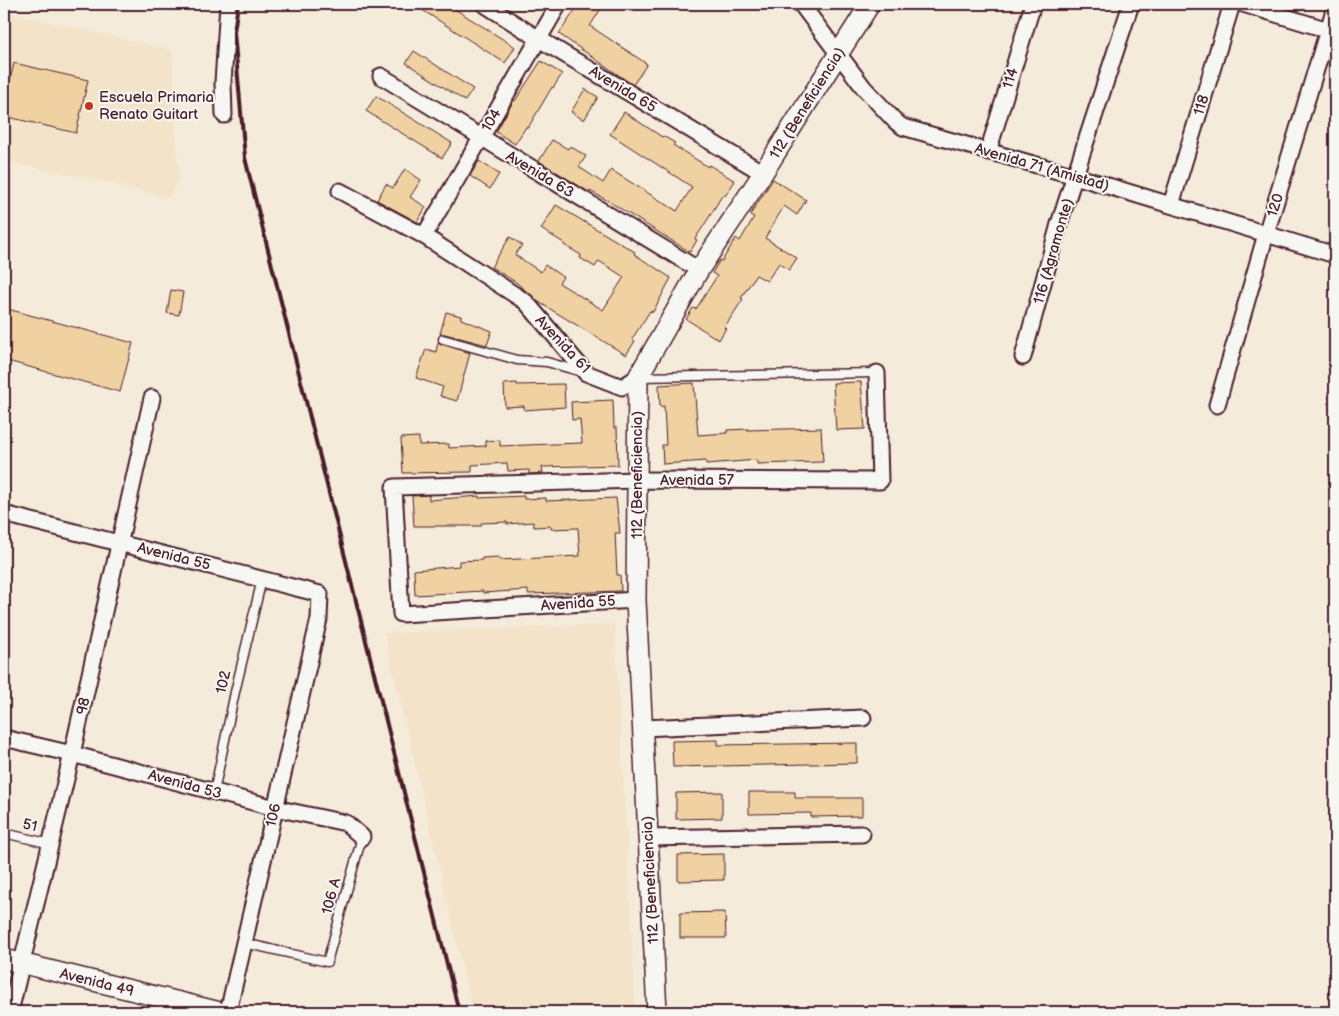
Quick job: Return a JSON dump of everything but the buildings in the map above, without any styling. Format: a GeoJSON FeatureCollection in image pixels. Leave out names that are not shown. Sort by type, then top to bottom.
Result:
{"type":"FeatureCollection","features":[{"type":"Feature","properties":{"kind":"street"},"geometry":{"type":"LineString","coordinates":[[224,115],[223,83],[228,4]]}},
{"type":"Feature","properties":{"kind":"street","name":"Avenida 65"},"geometry":{"type":"LineString","coordinates":[[484,4],[763,173]]}},
{"type":"Feature","properties":{"kind":"street","name":"104"},"geometry":{"type":"LineString","coordinates":[[424,236],[559,4]]}},
{"type":"Feature","properties":{"kind":"street","name":"Avenida 71 (Amistad)"},"geometry":{"type":"LineString","coordinates":[[801,4],[864,88],[902,127],[1075,176],[1335,255]]}},
{"type":"Feature","properties":{"kind":"street","name":"112 (Beneficiencia)"},"geometry":{"type":"LineString","coordinates":[[658,1012],[647,838],[636,600],[638,378],[699,270],[870,4]]}},
{"type":"Feature","properties":{"kind":"street","name":"114"},"geometry":{"type":"LineString","coordinates":[[988,152],[1033,4]]}},
{"type":"Feature","properties":{"kind":"street","name":"116 (Agramonte)"},"geometry":{"type":"LineString","coordinates":[[1023,357],[1059,224],[1131,4]]}},
{"type":"Feature","properties":{"kind":"street","name":"118"},"geometry":{"type":"LineString","coordinates":[[1171,205],[1232,4]]}},
{"type":"Feature","properties":{"kind":"street"},"geometry":{"type":"LineString","coordinates":[[1243,4],[1332,31]]}},
{"type":"Feature","properties":{"kind":"street","name":"120"},"geometry":{"type":"LineString","coordinates":[[1217,405],[1266,234],[1332,31],[1335,7]]}},
{"type":"Feature","properties":{"kind":"street","name":"Avenida 63"},"geometry":{"type":"LineString","coordinates":[[381,76],[699,270]]}},
{"type":"Feature","properties":{"kind":"street","name":"Avenida 61"},"geometry":{"type":"LineString","coordinates":[[340,191],[424,236],[526,302],[586,373],[622,387],[638,378]]}},
{"type":"Feature","properties":{"kind":"street","name":"Avenida 57"},"geometry":{"type":"LineString","coordinates":[[401,614],[394,487],[637,480],[880,481],[877,373]]}},
{"type":"Feature","properties":{"kind":"street","name":"98"},"geometry":{"type":"LineString","coordinates":[[10,1012],[12,961],[51,844],[152,398]]}},
{"type":"Feature","properties":{"kind":"street","name":"Avenida 55"},"geometry":{"type":"LineString","coordinates":[[4,514],[320,594],[319,618]]}},
{"type":"Feature","properties":{"kind":"street","name":"Avenida 55"},"geometry":{"type":"LineString","coordinates":[[401,614],[636,600]]}},
{"type":"Feature","properties":{"kind":"street","name":"106"},"geometry":{"type":"LineString","coordinates":[[228,1012],[319,618]]}},
{"type":"Feature","properties":{"kind":"street"},"geometry":{"type":"LineString","coordinates":[[643,728],[863,718]]}},
{"type":"Feature","properties":{"kind":"street","name":"Avenida 53"},"geometry":{"type":"LineString","coordinates":[[4,738],[72,754],[275,808],[346,824],[362,837]]}},
{"type":"Feature","properties":{"kind":"street"},"geometry":{"type":"LineString","coordinates":[[647,838],[862,834]]}},
{"type":"Feature","properties":{"kind":"street","name":"Avenida 49"},"geometry":{"type":"LineString","coordinates":[[12,961],[220,1012]]}},
{"type":"Feature","properties":{"kind":"lane"},"geometry":{"type":"LineString","coordinates":[[444,339],[517,360],[547,362],[586,373]]}},
{"type":"Feature","properties":{"kind":"lane","name":"Avenida 61"},"geometry":{"type":"LineString","coordinates":[[638,378],[877,373]]}},
{"type":"Feature","properties":{"kind":"lane","name":"102"},"geometry":{"type":"LineString","coordinates":[[214,792],[262,579]]}},
{"type":"Feature","properties":{"kind":"lane","name":"51"},"geometry":{"type":"LineString","coordinates":[[4,833],[51,844]]}},
{"type":"Feature","properties":{"kind":"lane","name":"106 A"},"geometry":{"type":"LineString","coordinates":[[244,943],[327,962],[362,837]]}},
{"type":"Feature","properties":{"kind":"shaded area","name":"Escuela Primaria Renato Guitart"},"geometry":{"type":"Polygon","coordinates":[[[4,12],[172,50],[179,180],[168,198],[84,177],[4,162],[4,12]]]}},
{"type":"Feature","properties":{"kind":"shaded area"},"geometry":{"type":"Polygon","coordinates":[[[615,624],[636,1012],[473,1012],[384,633],[615,624]]]}},
{"type":"Feature","properties":{"kind":"railway"},"geometry":{"type":"LineString","coordinates":[[238,4],[234,32],[245,158],[459,1012]]}},
{"type":"Feature","properties":{"kind":"place","name":"Escuela Primaria Renato Guitart"},"geometry":{"type":"Point","coordinates":[89,106]}}]}
